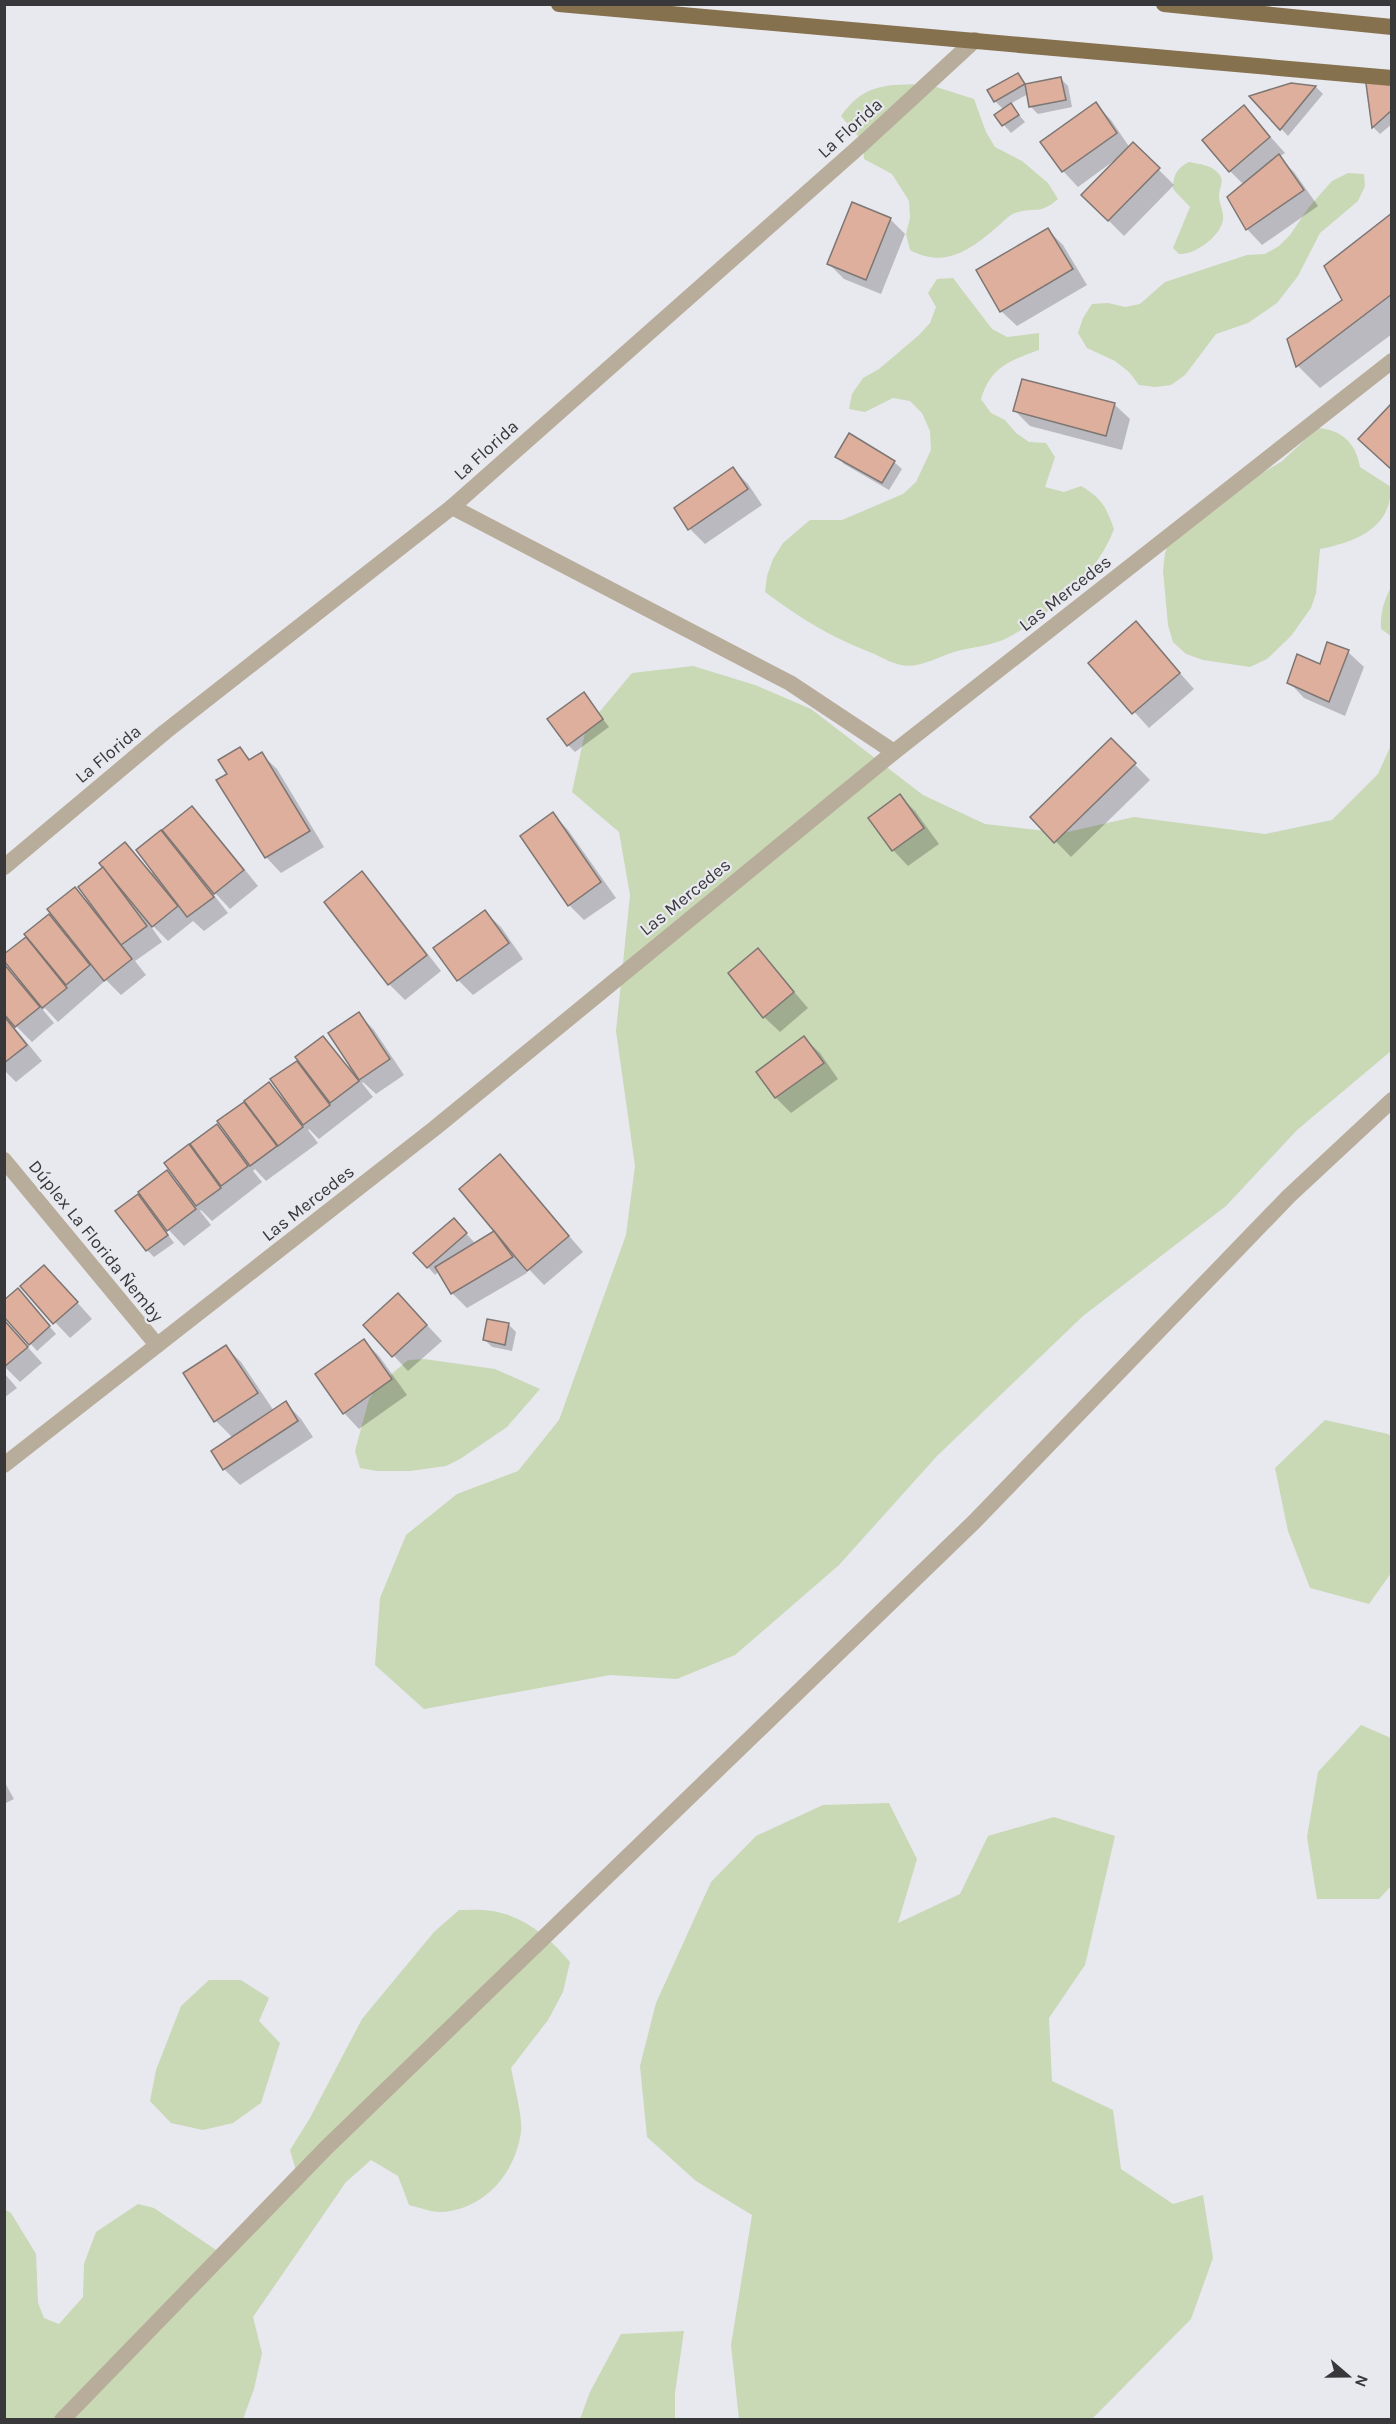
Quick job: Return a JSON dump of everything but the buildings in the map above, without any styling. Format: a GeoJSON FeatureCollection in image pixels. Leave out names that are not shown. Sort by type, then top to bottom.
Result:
{"type":"FeatureCollection","features":[{"type":"Feature","properties":{"kind":"highway"},"geometry":{"type":"LineString","coordinates":[[559,4],[894,36],[975,40],[1392,78]]}},
{"type":"Feature","properties":{"kind":"highway"},"geometry":{"type":"LineString","coordinates":[[1164,4],[1392,27]]}},
{"type":"Feature","properties":{"kind":"street","name":"La Florida"},"geometry":{"type":"LineString","coordinates":[[4,867],[165,732],[452,507],[861,145],[975,40]]}},
{"type":"Feature","properties":{"kind":"street","name":"Las Mercedes"},"geometry":{"type":"LineString","coordinates":[[4,1466],[435,1128],[894,752],[1392,361]]}},
{"type":"Feature","properties":{"kind":"street"},"geometry":{"type":"LineString","coordinates":[[452,507],[790,683],[894,752]]}},
{"type":"Feature","properties":{"kind":"street"},"geometry":{"type":"LineString","coordinates":[[62,2420],[326,2148],[974,1522],[1289,1196],[1392,1100]]}},
{"type":"Feature","properties":{"kind":"street","name":"Dúplex La Florida Ñemby"},"geometry":{"type":"LineString","coordinates":[[4,1160],[157,1345]]}},
{"type":"Feature","properties":{"kind":"green space"},"geometry":{"type":"Polygon","coordinates":[[[927,84],[974,99],[986,132],[995,147],[1022,161],[1048,183],[1058,199],[1041,209],[1013,214],[977,243],[956,254],[935,258],[910,250],[906,234],[910,218],[909,201],[892,174],[864,159],[863,142],[841,116],[850,105],[868,91],[889,86],[927,84]]]}},
{"type":"Feature","properties":{"kind":"green space"},"geometry":{"type":"Polygon","coordinates":[[[1189,162],[1209,167],[1221,177],[1219,196],[1223,220],[1219,230],[1204,245],[1191,252],[1179,254],[1173,248],[1190,207],[1173,189],[1173,184],[1176,172],[1189,162]]]}},
{"type":"Feature","properties":{"kind":"green space"},"geometry":{"type":"Polygon","coordinates":[[[1348,173],[1364,174],[1365,186],[1358,201],[1320,233],[1298,276],[1277,303],[1248,323],[1216,334],[1185,375],[1171,385],[1155,387],[1139,385],[1129,372],[1115,361],[1087,348],[1078,333],[1083,318],[1092,304],[1108,303],[1125,307],[1140,304],[1165,282],[1247,255],[1265,254],[1279,246],[1290,235],[1309,207],[1332,181],[1348,173]]]}},
{"type":"Feature","properties":{"kind":"green space"},"geometry":{"type":"Polygon","coordinates":[[[953,278],[992,329],[1007,337],[1039,333],[1039,350],[1010,362],[996,372],[985,388],[981,399],[991,413],[1005,420],[1016,433],[1029,442],[1046,443],[1055,457],[1045,487],[1064,492],[1081,486],[1102,504],[1114,529],[1106,546],[1084,578],[1055,606],[1023,629],[994,643],[908,666],[890,661],[842,640],[791,611],[765,592],[767,576],[773,559],[783,543],[810,520],[842,520],[903,494],[916,482],[931,450],[930,431],[922,413],[910,401],[893,398],[865,412],[849,409],[852,394],[863,378],[879,369],[930,323],[936,307],[928,293],[937,279],[953,278]]]}},
{"type":"Feature","properties":{"kind":"green space"},"geometry":{"type":"Polygon","coordinates":[[[1318,428],[1327,429],[1346,439],[1355,451],[1360,467],[1391,487],[1385,513],[1369,531],[1346,542],[1320,549],[1316,593],[1311,608],[1291,636],[1267,659],[1250,667],[1203,660],[1186,654],[1173,642],[1168,625],[1163,571],[1165,553],[1172,534],[1232,490],[1281,462],[1318,428]]]}},
{"type":"Feature","properties":{"kind":"green space"},"geometry":{"type":"Polygon","coordinates":[[[1391,587],[1391,636],[1381,629],[1381,623],[1383,607],[1391,587]]]}},
{"type":"Feature","properties":{"kind":"green space"},"geometry":{"type":"Polygon","coordinates":[[[693,666],[755,685],[811,709],[923,795],[985,824],[1063,833],[1134,817],[1265,834],[1332,820],[1378,774],[1391,745],[1391,1051],[1297,1130],[1226,1206],[1083,1316],[937,1456],[839,1565],[735,1655],[677,1679],[610,1675],[424,1709],[375,1665],[380,1598],[406,1535],[457,1494],[518,1471],[559,1420],[626,1235],[635,1166],[616,1031],[630,895],[619,832],[572,792],[586,728],[632,673],[693,666]]]}},
{"type":"Feature","properties":{"kind":"green space"},"geometry":{"type":"Polygon","coordinates":[[[424,1359],[495,1369],[540,1389],[507,1427],[446,1466],[410,1471],[377,1471],[360,1468],[355,1451],[369,1399],[380,1384],[408,1360],[424,1359]]]}},
{"type":"Feature","properties":{"kind":"green space"},"geometry":{"type":"Polygon","coordinates":[[[1325,1420],[1388,1434],[1391,1437],[1391,1573],[1369,1604],[1310,1588],[1288,1531],[1275,1468],[1325,1420]]]}},
{"type":"Feature","properties":{"kind":"green space"},"geometry":{"type":"Polygon","coordinates":[[[1361,1725],[1391,1738],[1391,1886],[1379,1899],[1317,1899],[1307,1837],[1318,1772],[1361,1725]]]}},
{"type":"Feature","properties":{"kind":"green space"},"geometry":{"type":"Polygon","coordinates":[[[889,1803],[917,1859],[898,1923],[960,1894],[988,1836],[1054,1817],[1115,1836],[1085,1965],[1049,2018],[1052,2081],[1113,2110],[1121,2169],[1173,2204],[1203,2195],[1213,2258],[1191,2319],[1092,2419],[739,2419],[731,2345],[752,2215],[696,2181],[647,2137],[640,2066],[656,2003],[711,1882],[756,1836],[823,1805],[889,1803]]]}},
{"type":"Feature","properties":{"kind":"green space"},"geometry":{"type":"Polygon","coordinates":[[[459,1910],[488,1910],[526,1923],[536,1929],[570,1962],[563,1992],[548,2020],[511,2068],[520,2110],[521,2132],[512,2162],[495,2187],[470,2205],[440,2212],[409,2205],[398,2176],[371,2160],[346,2182],[253,2317],[262,2353],[254,2389],[243,2419],[5,2419],[4,2209],[11,2213],[36,2254],[38,2303],[44,2318],[59,2324],[83,2297],[84,2264],[96,2232],[138,2204],[154,2208],[225,2256],[299,2181],[290,2150],[310,2118],[362,2019],[434,1932],[459,1910]]]}},
{"type":"Feature","properties":{"kind":"green space"},"geometry":{"type":"Polygon","coordinates":[[[209,1980],[241,1980],[269,1998],[259,2021],[280,2043],[261,2103],[233,2123],[203,2130],[171,2123],[150,2101],[156,2070],[181,2006],[209,1980]]]}},
{"type":"Feature","properties":{"kind":"green space"},"geometry":{"type":"Polygon","coordinates":[[[684,2331],[675,2393],[675,2419],[580,2419],[590,2392],[621,2334],[684,2331]]]}}]}
